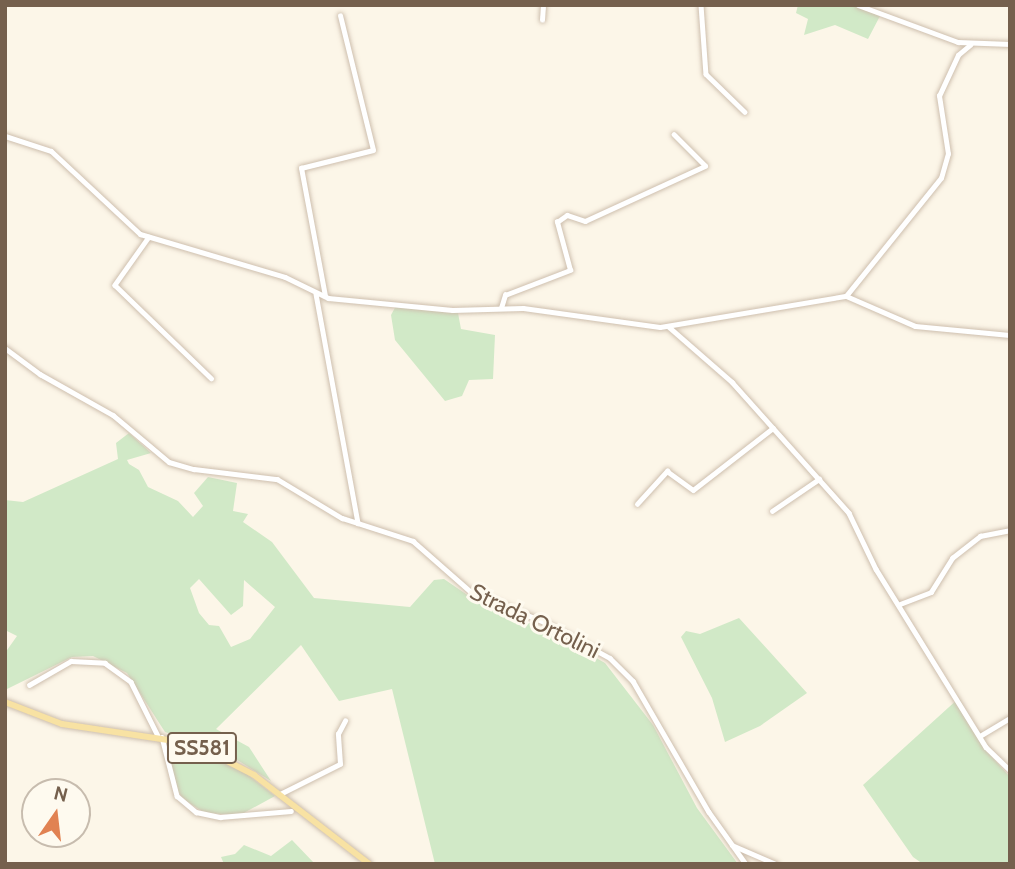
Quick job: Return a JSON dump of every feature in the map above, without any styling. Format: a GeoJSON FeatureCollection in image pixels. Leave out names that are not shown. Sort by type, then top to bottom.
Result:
{"type":"FeatureCollection","features":[{"type":"Feature","properties":{"kind":"main road"},"geometry":{"type":"LineString","coordinates":[[5,135],[51,151],[128,226],[149,237],[285,277],[325,296],[452,310],[501,307],[669,327],[846,296],[915,326],[1010,335]]}},
{"type":"Feature","properties":{"kind":"main road","name":"SS581"},"geometry":{"type":"LineString","coordinates":[[5,702],[62,724],[160,736],[223,758],[280,794],[369,864]]}},
{"type":"Feature","properties":{"kind":"street"},"geometry":{"type":"LineString","coordinates":[[542,5],[542,20]]}},
{"type":"Feature","properties":{"kind":"street"},"geometry":{"type":"LineString","coordinates":[[701,5],[706,74],[745,112]]}},
{"type":"Feature","properties":{"kind":"street"},"geometry":{"type":"LineString","coordinates":[[858,5],[970,44],[1010,44]]}},
{"type":"Feature","properties":{"kind":"street"},"geometry":{"type":"LineString","coordinates":[[325,296],[301,168],[373,150],[340,16]]}},
{"type":"Feature","properties":{"kind":"street"},"geometry":{"type":"LineString","coordinates":[[846,296],[941,178],[948,154],[939,96],[958,55],[970,44]]}},
{"type":"Feature","properties":{"kind":"street"},"geometry":{"type":"LineString","coordinates":[[501,307],[505,295],[570,270],[557,222],[567,215],[585,221],[705,166],[674,135]]}},
{"type":"Feature","properties":{"kind":"street"},"geometry":{"type":"LineString","coordinates":[[149,237],[115,285],[211,378]]}},
{"type":"Feature","properties":{"kind":"street"},"geometry":{"type":"LineString","coordinates":[[316,294],[358,524]]}},
{"type":"Feature","properties":{"kind":"street"},"geometry":{"type":"LineString","coordinates":[[669,327],[732,382],[849,513],[900,604],[980,736],[1010,770]]}},
{"type":"Feature","properties":{"kind":"street","name":"Strada Ortolini"},"geometry":{"type":"LineString","coordinates":[[5,348],[40,374],[113,415],[169,462],[194,469],[277,479],[358,524],[413,541],[470,591],[544,622],[617,663],[633,681],[732,845],[747,864]]}},
{"type":"Feature","properties":{"kind":"street"},"geometry":{"type":"LineString","coordinates":[[637,504],[667,471],[693,490],[773,428]]}},
{"type":"Feature","properties":{"kind":"street"},"geometry":{"type":"LineString","coordinates":[[772,511],[819,479]]}},
{"type":"Feature","properties":{"kind":"street"},"geometry":{"type":"LineString","coordinates":[[900,604],[931,592],[952,558],[980,537],[1010,530]]}},
{"type":"Feature","properties":{"kind":"street"},"geometry":{"type":"LineString","coordinates":[[29,685],[71,661],[105,663],[131,682],[160,736],[177,796],[196,812],[220,817],[290,811]]}},
{"type":"Feature","properties":{"kind":"street"},"geometry":{"type":"LineString","coordinates":[[980,736],[1010,718]]}},
{"type":"Feature","properties":{"kind":"street"},"geometry":{"type":"LineString","coordinates":[[280,794],[340,764],[338,734],[345,720]]}},
{"type":"Feature","properties":{"kind":"street"},"geometry":{"type":"LineString","coordinates":[[732,845],[776,864]]}},
{"type":"Feature","properties":{"kind":"green space"},"geometry":{"type":"Polygon","coordinates":[[[798,5],[853,5],[880,16],[868,39],[835,25],[804,35],[808,19],[796,13],[798,5]]]}},
{"type":"Feature","properties":{"kind":"green space"},"geometry":{"type":"Polygon","coordinates":[[[397,304],[458,313],[461,329],[495,335],[493,379],[469,380],[462,396],[445,401],[395,340],[391,315],[397,304]]]}},
{"type":"Feature","properties":{"kind":"green space"},"geometry":{"type":"Polygon","coordinates":[[[129,433],[151,453],[127,460],[139,470],[148,487],[178,501],[193,517],[203,506],[194,493],[208,477],[237,483],[233,511],[248,514],[243,522],[272,542],[314,598],[410,607],[434,580],[444,579],[479,603],[547,630],[605,663],[653,725],[697,808],[738,864],[435,864],[392,689],[339,701],[301,645],[216,729],[249,747],[271,781],[226,753],[165,732],[127,673],[93,656],[72,657],[5,690],[5,653],[17,636],[5,630],[5,500],[23,502],[118,459],[116,443],[129,433]],[[199,579],[190,588],[199,613],[209,625],[219,626],[231,647],[250,639],[275,607],[244,580],[243,606],[231,615],[199,579]]]}},
{"type":"Feature","properties":{"kind":"green space"},"geometry":{"type":"Polygon","coordinates":[[[739,618],[807,693],[760,726],[725,742],[712,698],[681,637],[686,631],[700,634],[739,618]]]}},
{"type":"Feature","properties":{"kind":"green space"},"geometry":{"type":"Polygon","coordinates":[[[959,698],[983,747],[1010,777],[1010,864],[923,864],[913,857],[863,785],[959,698]]]}},
{"type":"Feature","properties":{"kind":"green space"},"geometry":{"type":"Polygon","coordinates":[[[171,743],[209,754],[244,772],[275,796],[240,815],[205,813],[183,799],[175,786],[167,747],[171,743]]]}},
{"type":"Feature","properties":{"kind":"green space"},"geometry":{"type":"Polygon","coordinates":[[[292,840],[315,864],[224,864],[221,857],[235,854],[244,845],[271,856],[292,840]]]}}]}
